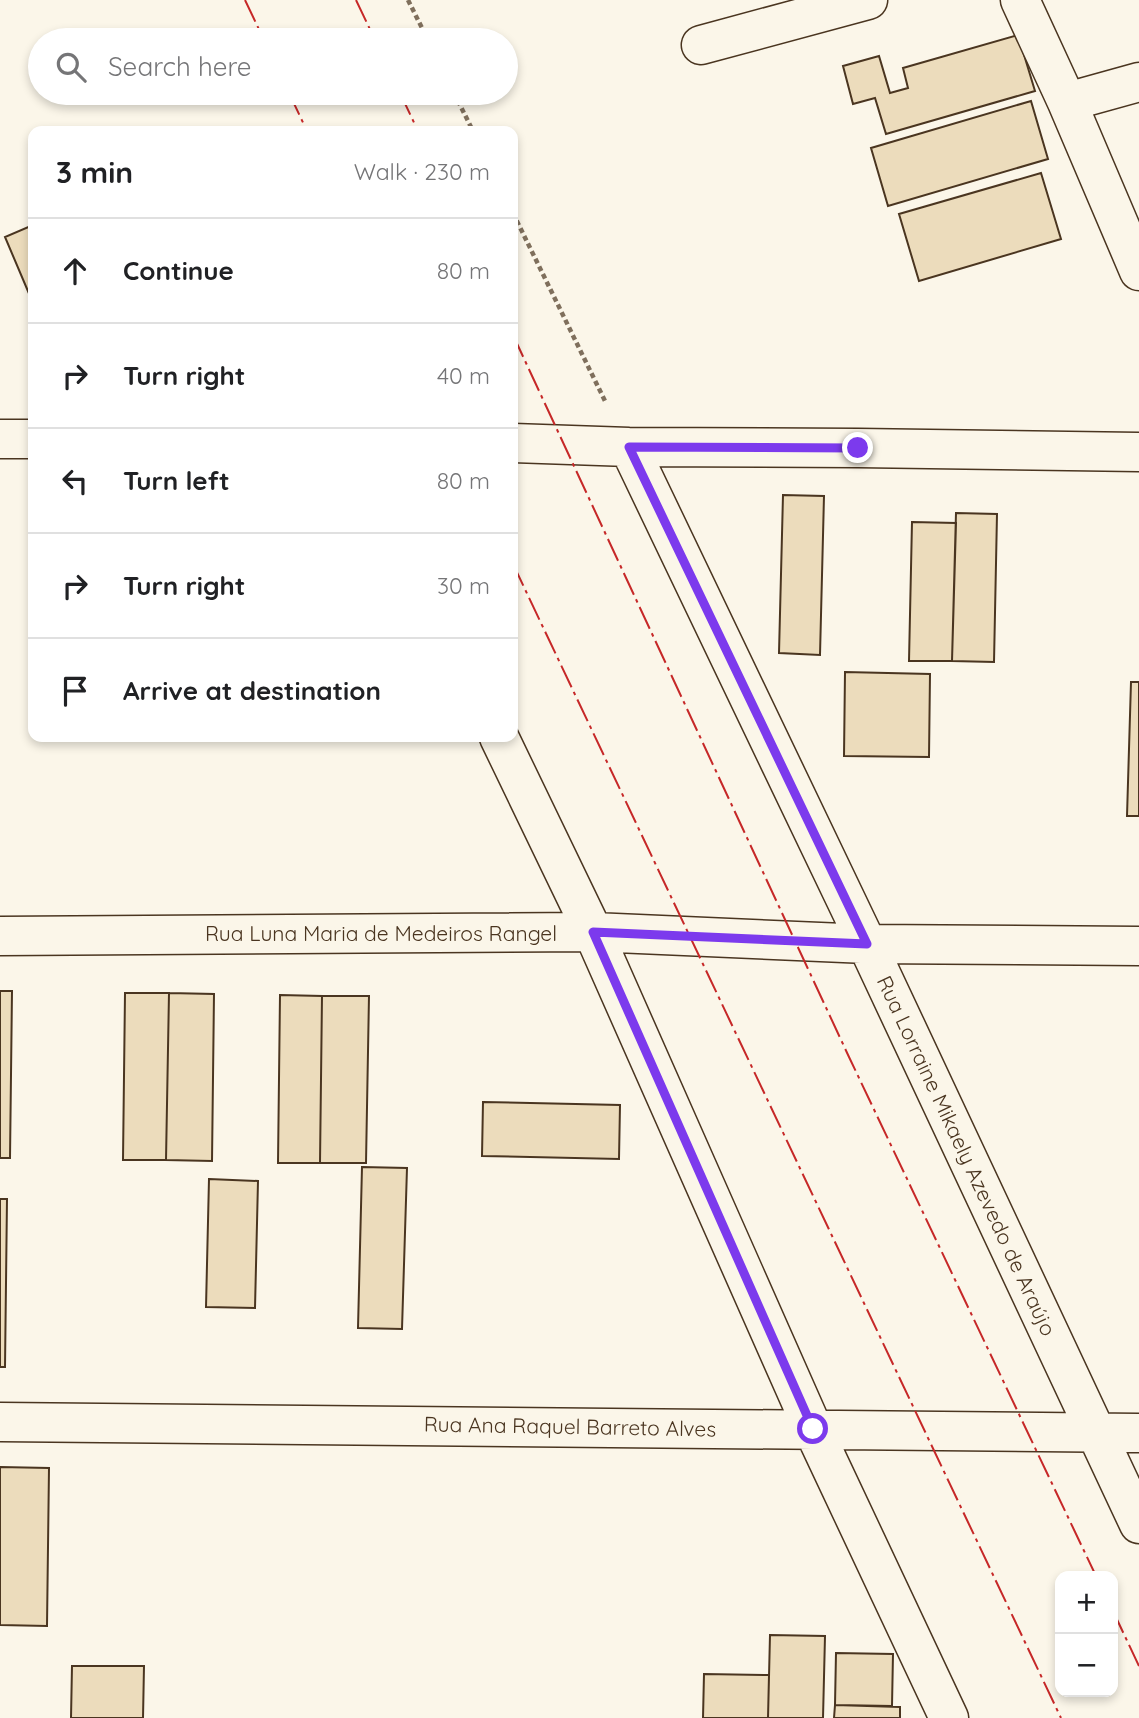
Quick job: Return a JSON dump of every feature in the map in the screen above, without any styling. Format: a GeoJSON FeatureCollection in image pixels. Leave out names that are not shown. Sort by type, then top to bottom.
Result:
{"type":"FeatureCollection","features":[{"type":"Feature","properties":{"kind":"street"},"geometry":{"type":"LineString","coordinates":[[701,45],[868,0]]}},
{"type":"Feature","properties":{"kind":"street"},"geometry":{"type":"LineString","coordinates":[[1020,0],[1139,271]]}},
{"type":"Feature","properties":{"kind":"street"},"geometry":{"type":"LineString","coordinates":[[1067,103],[1139,82]]}},
{"type":"Feature","properties":{"kind":"street"},"geometry":{"type":"LineString","coordinates":[[0,439],[28,439]]}},
{"type":"Feature","properties":{"kind":"street"},"geometry":{"type":"LineString","coordinates":[[518,443],[1139,453]]}},
{"type":"Feature","properties":{"kind":"street","name":"Rua Lorraine Mikaely Azevedo de Araújo"},"geometry":{"type":"LineString","coordinates":[[629,447],[867,944],[1139,1524]]}},
{"type":"Feature","properties":{"kind":"street"},"geometry":{"type":"LineString","coordinates":[[501,742],[593,932],[813,1429],[949,1718]]}},
{"type":"Feature","properties":{"kind":"street","name":"Rua Luna Maria de Medeiros Rangel"},"geometry":{"type":"LineString","coordinates":[[0,936],[593,932],[867,944],[1139,946]]}},
{"type":"Feature","properties":{"kind":"street","name":"Rua Ana Raquel Barreto Alves"},"geometry":{"type":"LineString","coordinates":[[0,1422],[1139,1433]]}},
{"type":"Feature","properties":{"kind":"path"},"geometry":{"type":"LineString","coordinates":[[408,0],[422,28]]}},
{"type":"Feature","properties":{"kind":"path"},"geometry":{"type":"LineString","coordinates":[[460,105],[470,126]]}},
{"type":"Feature","properties":{"kind":"path"},"geometry":{"type":"LineString","coordinates":[[518,223],[629,447]]}},
{"type":"Feature","properties":{"kind":"building"},"geometry":{"type":"Polygon","coordinates":[[[1018,35],[1035,91],[886,134],[875,98],[853,104],[843,66],[879,56],[890,93],[908,88],[903,68],[1018,35]]]}},
{"type":"Feature","properties":{"kind":"building"},"geometry":{"type":"Polygon","coordinates":[[[1031,101],[1048,159],[888,206],[871,148],[1031,101]]]}},
{"type":"Feature","properties":{"kind":"building"},"geometry":{"type":"Polygon","coordinates":[[[1041,173],[1061,239],[919,281],[899,214],[1041,173]]]}},
{"type":"Feature","properties":{"kind":"building"},"geometry":{"type":"Polygon","coordinates":[[[28,227],[28,291],[5,237],[28,227]]]}},
{"type":"Feature","properties":{"kind":"building"},"geometry":{"type":"Polygon","coordinates":[[[783,495],[824,496],[820,655],[779,653],[783,495]]]}},
{"type":"Feature","properties":{"kind":"building"},"geometry":{"type":"Polygon","coordinates":[[[956,513],[997,514],[994,662],[952,661],[956,513]]]}},
{"type":"Feature","properties":{"kind":"building"},"geometry":{"type":"Polygon","coordinates":[[[912,522],[956,523],[952,661],[909,661],[912,522]]]}},
{"type":"Feature","properties":{"kind":"building"},"geometry":{"type":"Polygon","coordinates":[[[845,672],[930,674],[929,757],[844,756],[845,672]]]}},
{"type":"Feature","properties":{"kind":"building"},"geometry":{"type":"Polygon","coordinates":[[[1131,682],[1139,682],[1139,816],[1127,816],[1131,682]]]}},
{"type":"Feature","properties":{"kind":"building"},"geometry":{"type":"Polygon","coordinates":[[[0,991],[12,991],[10,1158],[0,1158],[0,991]]]}},
{"type":"Feature","properties":{"kind":"building"},"geometry":{"type":"Polygon","coordinates":[[[125,993],[169,993],[166,1160],[123,1160],[125,993]]]}},
{"type":"Feature","properties":{"kind":"building"},"geometry":{"type":"Polygon","coordinates":[[[169,993],[214,994],[212,1161],[166,1160],[169,993]]]}},
{"type":"Feature","properties":{"kind":"building"},"geometry":{"type":"Polygon","coordinates":[[[280,995],[322,996],[320,1163],[278,1163],[280,995]]]}},
{"type":"Feature","properties":{"kind":"building"},"geometry":{"type":"Polygon","coordinates":[[[322,996],[369,996],[366,1163],[320,1163],[322,996]]]}},
{"type":"Feature","properties":{"kind":"building"},"geometry":{"type":"Polygon","coordinates":[[[483,1102],[620,1105],[619,1159],[482,1156],[483,1102]]]}},
{"type":"Feature","properties":{"kind":"building"},"geometry":{"type":"Polygon","coordinates":[[[362,1167],[407,1168],[402,1329],[358,1328],[362,1167]]]}},
{"type":"Feature","properties":{"kind":"building"},"geometry":{"type":"Polygon","coordinates":[[[209,1179],[258,1181],[255,1308],[206,1307],[209,1179]]]}},
{"type":"Feature","properties":{"kind":"building"},"geometry":{"type":"Polygon","coordinates":[[[0,1199],[7,1199],[5,1367],[0,1367],[0,1199]]]}},
{"type":"Feature","properties":{"kind":"building"},"geometry":{"type":"Polygon","coordinates":[[[0,1467],[49,1468],[47,1626],[0,1625],[0,1467]]]}},
{"type":"Feature","properties":{"kind":"building"},"geometry":{"type":"Polygon","coordinates":[[[770,1635],[825,1636],[823,1718],[768,1718],[770,1635]]]}},
{"type":"Feature","properties":{"kind":"building"},"geometry":{"type":"Polygon","coordinates":[[[836,1653],[893,1654],[892,1706],[835,1705],[836,1653]]]}},
{"type":"Feature","properties":{"kind":"building"},"geometry":{"type":"Polygon","coordinates":[[[72,1666],[144,1666],[143,1718],[71,1718],[72,1666]]]}},
{"type":"Feature","properties":{"kind":"building"},"geometry":{"type":"Polygon","coordinates":[[[704,1674],[769,1675],[768,1718],[703,1718],[704,1674]]]}},
{"type":"Feature","properties":{"kind":"building"},"geometry":{"type":"Polygon","coordinates":[[[835,1705],[900,1707],[900,1718],[834,1718],[835,1705]]]}},
{"type":"Feature","properties":{"kind":"power"},"geometry":{"type":"LineString","coordinates":[[245,0],[258,28]]}},
{"type":"Feature","properties":{"kind":"power"},"geometry":{"type":"LineString","coordinates":[[356,0],[369,28]]}},
{"type":"Feature","properties":{"kind":"power"},"geometry":{"type":"LineString","coordinates":[[295,105],[305,126]]}},
{"type":"Feature","properties":{"kind":"power"},"geometry":{"type":"LineString","coordinates":[[406,105],[416,126]]}},
{"type":"Feature","properties":{"kind":"power"},"geometry":{"type":"LineString","coordinates":[[518,346],[849,1057],[1094,1571]]}},
{"type":"Feature","properties":{"kind":"power"},"geometry":{"type":"LineString","coordinates":[[518,575],[1061,1718]]}},
{"type":"Feature","properties":{"kind":"power"},"geometry":{"type":"LineString","coordinates":[[1118,1622],[1139,1666]]}},
{"type":"Feature","properties":{"kind":"route"},"geometry":{"type":"LineString","coordinates":[[813,1429],[593,932],[867,944],[629,447],[858,448]]}}]}
